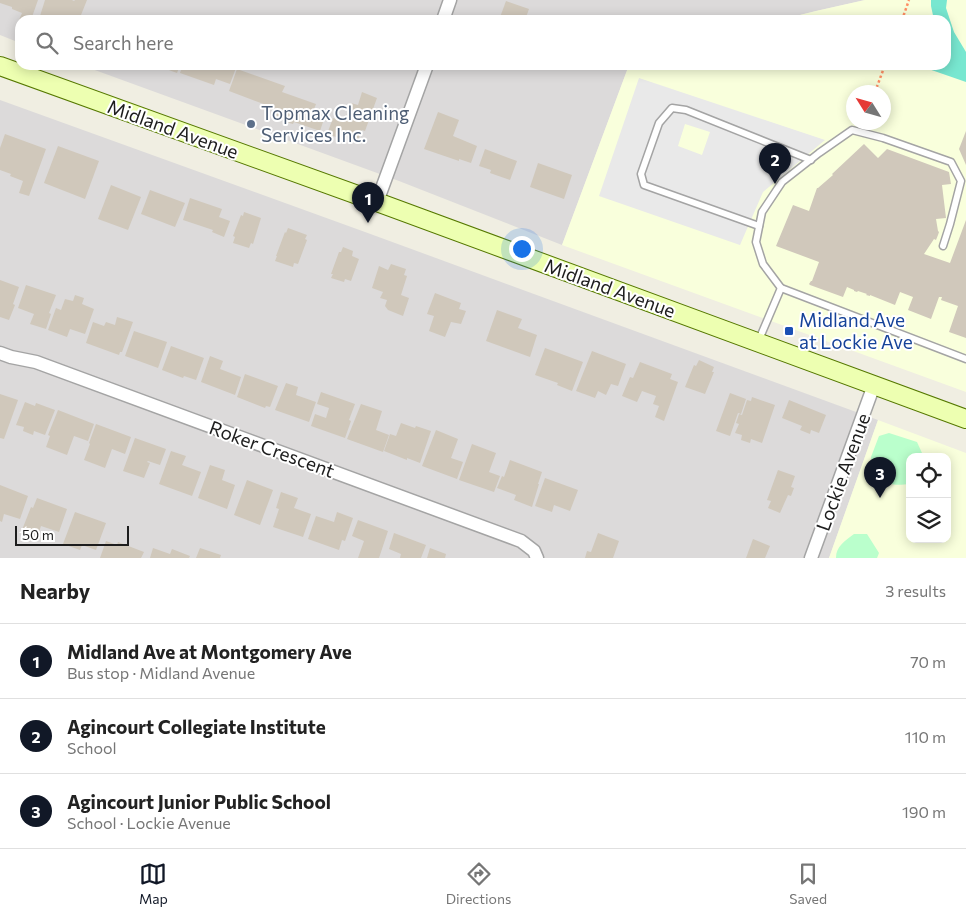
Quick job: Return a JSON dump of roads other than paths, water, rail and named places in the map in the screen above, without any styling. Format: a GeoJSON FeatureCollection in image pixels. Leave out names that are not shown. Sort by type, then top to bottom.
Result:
{"type":"FeatureCollection","features":[{"type":"Feature","properties":{"kind":"main road","name":"Midland Avenue"},"geometry":{"type":"LineString","coordinates":[[0,66],[966,418]]}},
{"type":"Feature","properties":{"kind":"street"},"geometry":{"type":"LineString","coordinates":[[445,15],[450,0]]}},
{"type":"Feature","properties":{"kind":"street"},"geometry":{"type":"LineString","coordinates":[[377,202],[425,70]]}},
{"type":"Feature","properties":{"kind":"street","name":"Roker Crescent"},"geometry":{"type":"LineString","coordinates":[[0,353],[36,362],[521,541],[534,551],[536,558]]}},
{"type":"Feature","properties":{"kind":"street","name":"Lockie Avenue"},"geometry":{"type":"LineString","coordinates":[[811,558],[874,385]]}},
{"type":"Feature","properties":{"kind":"lane"},"geometry":{"type":"LineString","coordinates":[[760,226],[644,185],[641,174],[658,123],[672,108],[686,110],[811,160]]}},
{"type":"Feature","properties":{"kind":"lane"},"geometry":{"type":"LineString","coordinates":[[943,246],[961,181],[951,162],[883,138],[852,130],[782,182],[762,212],[756,242],[763,264],[781,288],[966,359]]}},
{"type":"Feature","properties":{"kind":"lane"},"geometry":{"type":"LineString","coordinates":[[758,342],[781,288]]}},
{"type":"Feature","properties":{"kind":"place","name":"Topmax Cleaning Services Inc."},"geometry":{"type":"Point","coordinates":[251,124]}},
{"type":"Feature","properties":{"kind":"place","name":"Agincourt Collegiate Institute"},"geometry":{"type":"Point","coordinates":[775,184]}},
{"type":"Feature","properties":{"kind":"place","name":"Midland Ave at Montgomery Ave"},"geometry":{"type":"Point","coordinates":[368,223]}},
{"type":"Feature","properties":{"kind":"place","name":"Midland Ave at Lockie Ave"},"geometry":{"type":"Point","coordinates":[789,331]}},
{"type":"Feature","properties":{"kind":"place","name":"Agincourt Junior Public School"},"geometry":{"type":"Point","coordinates":[880,498]}}]}
